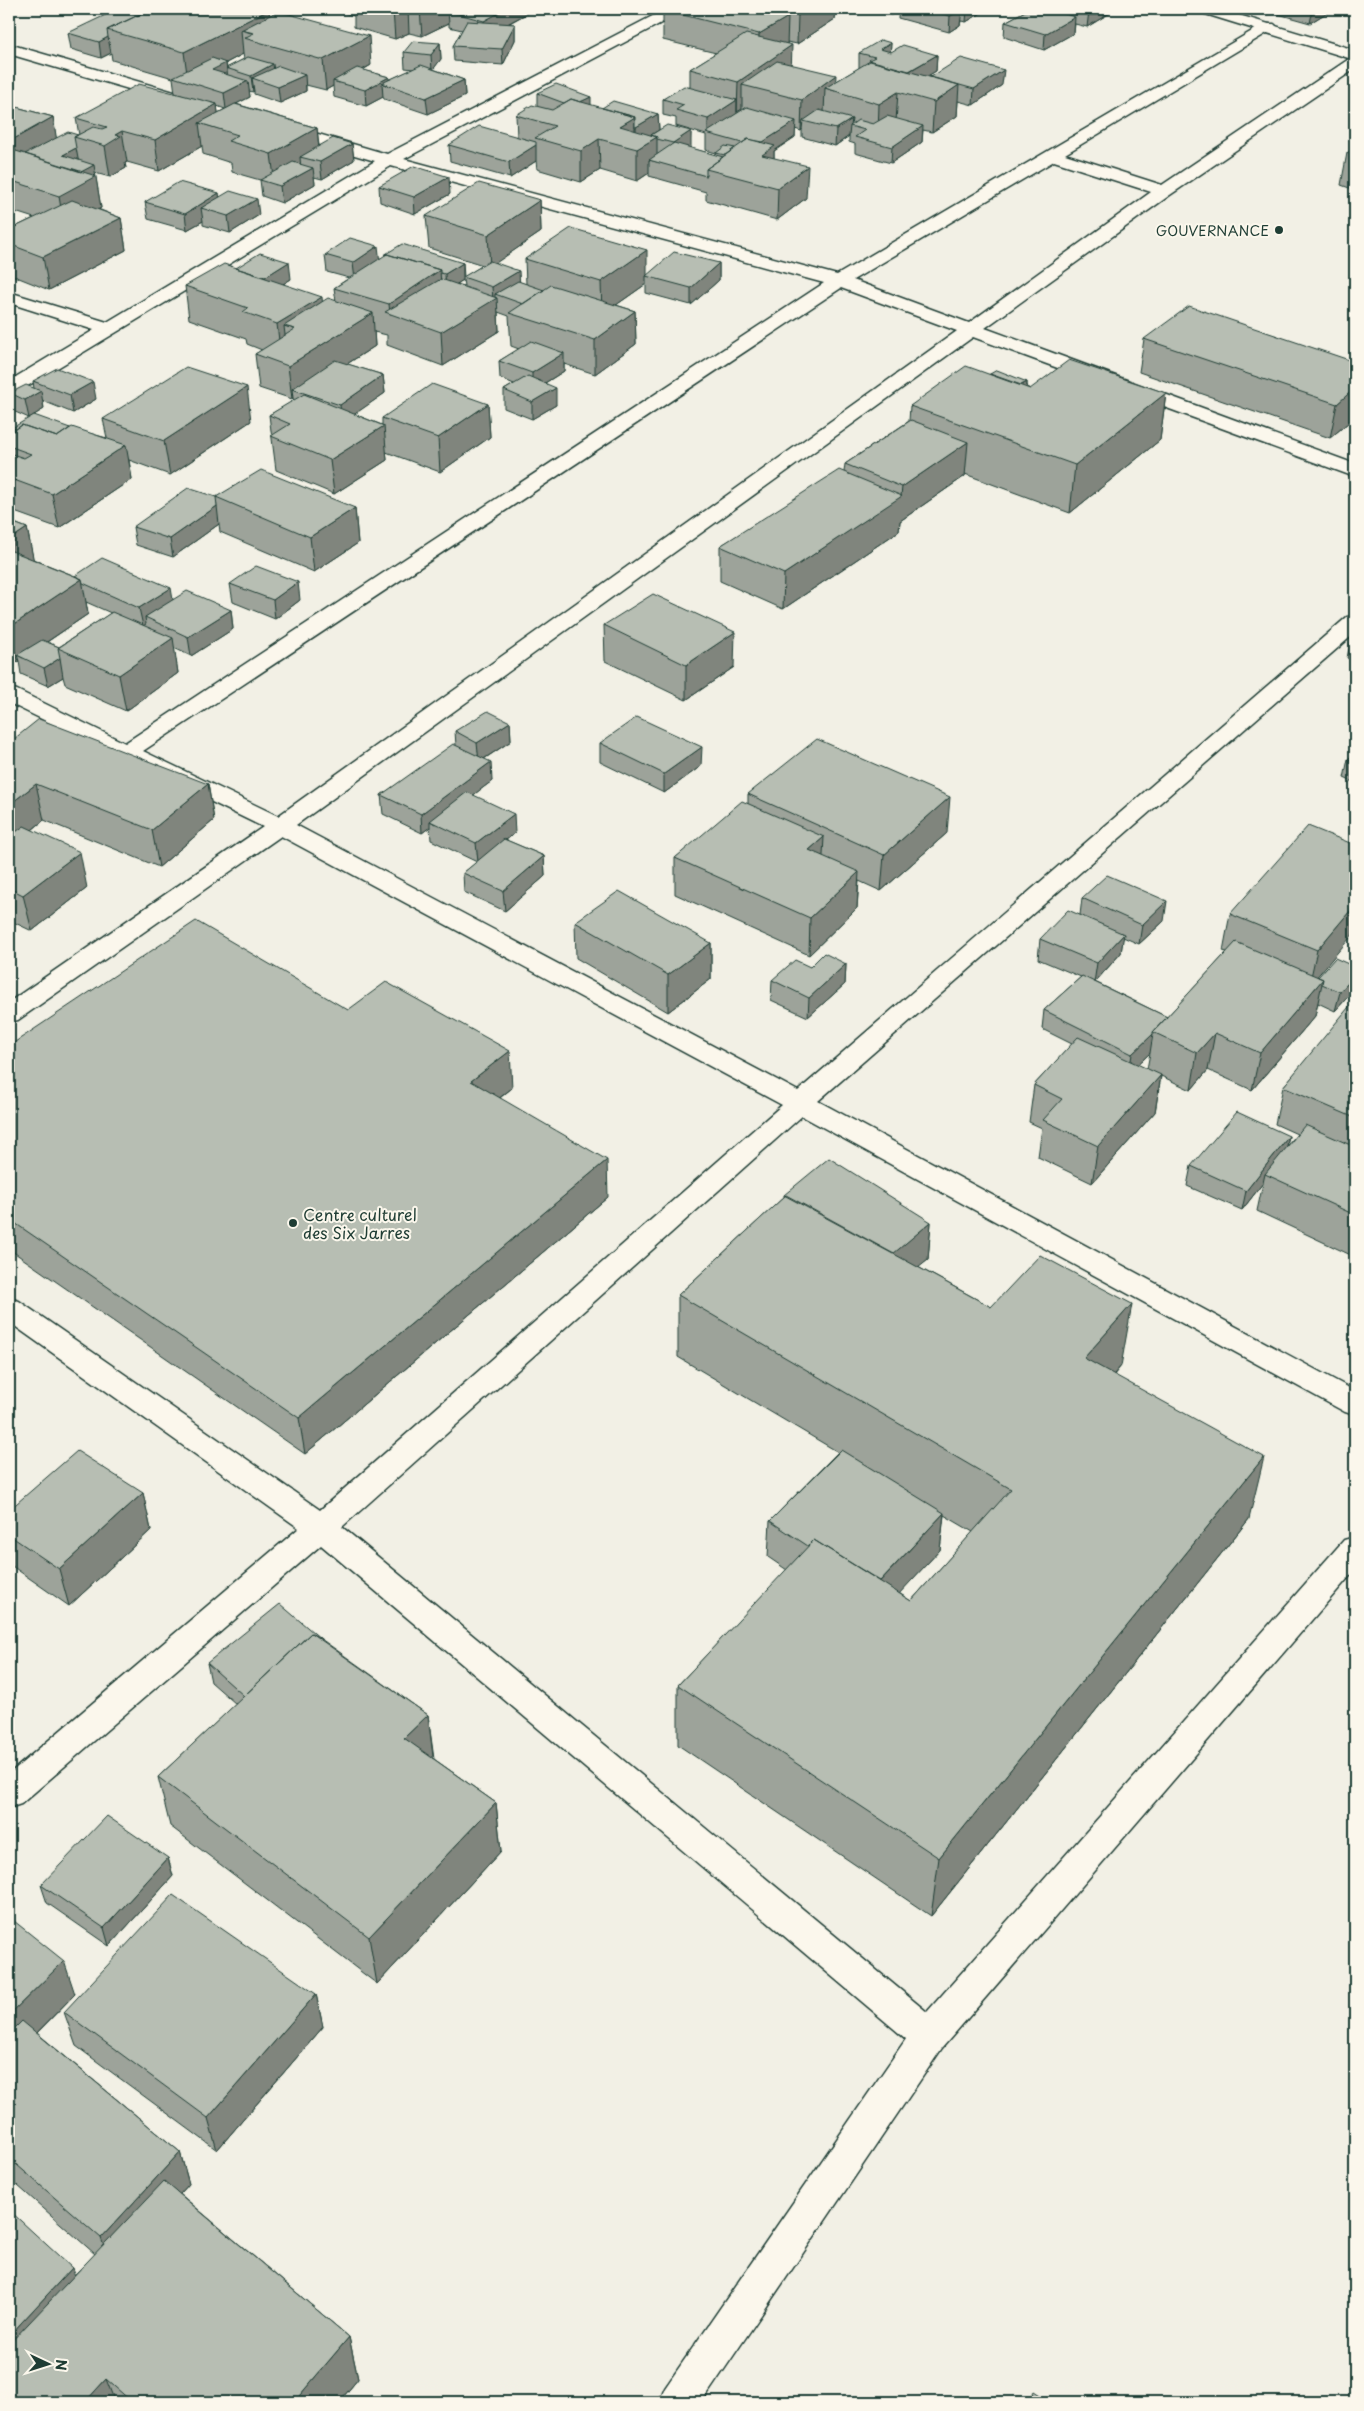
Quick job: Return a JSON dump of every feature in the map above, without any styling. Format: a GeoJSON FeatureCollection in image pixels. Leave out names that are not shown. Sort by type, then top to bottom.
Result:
{"type":"FeatureCollection","features":[{"type":"Feature","properties":{"kind":"street"},"geometry":{"type":"LineString","coordinates":[[638,9],[672,12]]}},
{"type":"Feature","properties":{"kind":"street"},"geometry":{"type":"LineString","coordinates":[[1204,9],[1269,27],[1355,55]]}},
{"type":"Feature","properties":{"kind":"street"},"geometry":{"type":"LineString","coordinates":[[9,389],[389,160],[672,12]]}},
{"type":"Feature","properties":{"kind":"street"},"geometry":{"type":"LineString","coordinates":[[128,751],[839,281],[1054,156],[1269,27]]}},
{"type":"Feature","properties":{"kind":"street"},"geometry":{"type":"LineString","coordinates":[[9,49],[389,160],[839,281],[1355,471]]}},
{"type":"Feature","properties":{"kind":"street"},"geometry":{"type":"LineString","coordinates":[[9,1014],[280,826],[1164,191],[1355,62]]}},
{"type":"Feature","properties":{"kind":"street"},"geometry":{"type":"LineString","coordinates":[[1054,156],[1164,191]]}},
{"type":"Feature","properties":{"kind":"street"},"geometry":{"type":"LineString","coordinates":[[9,297],[111,329]]}},
{"type":"Feature","properties":{"kind":"street"},"geometry":{"type":"LineString","coordinates":[[9,1794],[321,1527],[800,1104],[1355,622]]}},
{"type":"Feature","properties":{"kind":"street"},"geometry":{"type":"LineString","coordinates":[[9,696],[128,751],[280,826],[1355,1404]]}},
{"type":"Feature","properties":{"kind":"street"},"geometry":{"type":"LineString","coordinates":[[9,1308],[321,1527],[929,2036]]}},
{"type":"Feature","properties":{"kind":"street"},"geometry":{"type":"LineString","coordinates":[[679,2402],[929,2036],[1355,1549]]}},
{"type":"Feature","properties":{"kind":"building"},"geometry":{"type":"Polygon","coordinates":[[[118,9],[151,9],[107,30],[108,37],[99,42],[68,33],[118,9]]]}},
{"type":"Feature","properties":{"kind":"building"},"geometry":{"type":"Polygon","coordinates":[[[151,9],[269,10],[184,52],[107,30],[151,9]]]}},
{"type":"Feature","properties":{"kind":"building"},"geometry":{"type":"Polygon","coordinates":[[[453,9],[506,9],[484,21],[448,11],[453,9]]]}},
{"type":"Feature","properties":{"kind":"building"},"geometry":{"type":"Polygon","coordinates":[[[755,9],[788,17],[759,34],[663,10],[755,9]]]}},
{"type":"Feature","properties":{"kind":"building"},"geometry":{"type":"Polygon","coordinates":[[[773,9],[807,9],[798,15],[773,9]]]}},
{"type":"Feature","properties":{"kind":"building"},"geometry":{"type":"Polygon","coordinates":[[[924,9],[959,9],[962,10],[950,16],[924,9]]]}},
{"type":"Feature","properties":{"kind":"building"},"geometry":{"type":"Polygon","coordinates":[[[1029,9],[1048,9],[1075,17],[1045,34],[1005,22],[1029,9]]]}},
{"type":"Feature","properties":{"kind":"building"},"geometry":{"type":"Polygon","coordinates":[[[278,11],[369,36],[323,60],[244,38],[254,33],[241,30],[278,11]]]}},
{"type":"Feature","properties":{"kind":"building"},"geometry":{"type":"Polygon","coordinates":[[[467,21],[515,24],[502,49],[453,46],[467,21]]]}},
{"type":"Feature","properties":{"kind":"building"},"geometry":{"type":"Polygon","coordinates":[[[746,34],[792,45],[738,82],[690,69],[746,34]]]}},
{"type":"Feature","properties":{"kind":"building"},"geometry":{"type":"Polygon","coordinates":[[[881,40],[891,43],[880,49],[891,52],[903,45],[937,55],[909,71],[869,60],[875,57],[859,53],[881,40]]]}},
{"type":"Feature","properties":{"kind":"building"},"geometry":{"type":"Polygon","coordinates":[[[413,41],[440,43],[431,55],[404,52],[413,41]]]}},
{"type":"Feature","properties":{"kind":"building"},"geometry":{"type":"Polygon","coordinates":[[[248,57],[273,64],[251,76],[226,68],[248,57]]]}},
{"type":"Feature","properties":{"kind":"building"},"geometry":{"type":"Polygon","coordinates":[[[212,58],[226,63],[212,70],[248,81],[224,93],[173,77],[212,58]]]}},
{"type":"Feature","properties":{"kind":"building"},"geometry":{"type":"Polygon","coordinates":[[[961,58],[1004,70],[974,89],[931,77],[961,58]]]}},
{"type":"Feature","properties":{"kind":"building"},"geometry":{"type":"Polygon","coordinates":[[[777,61],[836,75],[802,100],[742,85],[777,61]]]}},
{"type":"Feature","properties":{"kind":"building"},"geometry":{"type":"Polygon","coordinates":[[[870,61],[959,85],[934,102],[898,92],[879,104],[825,88],[870,61]]]}},
{"type":"Feature","properties":{"kind":"building"},"geometry":{"type":"Polygon","coordinates":[[[421,65],[464,80],[426,98],[382,83],[421,65]]]}},
{"type":"Feature","properties":{"kind":"building"},"geometry":{"type":"Polygon","coordinates":[[[279,66],[305,75],[278,87],[252,78],[279,66]]]}},
{"type":"Feature","properties":{"kind":"building"},"geometry":{"type":"Polygon","coordinates":[[[357,68],[389,77],[365,90],[333,81],[357,68]]]}},
{"type":"Feature","properties":{"kind":"building"},"geometry":{"type":"Polygon","coordinates":[[[139,84],[217,104],[155,140],[122,131],[115,135],[121,136],[105,146],[74,137],[93,127],[102,129],[107,127],[76,118],[139,84]]]}},
{"type":"Feature","properties":{"kind":"building"},"geometry":{"type":"Polygon","coordinates":[[[556,84],[591,97],[580,102],[571,99],[564,103],[537,93],[556,84]]]}},
{"type":"Feature","properties":{"kind":"building"},"geometry":{"type":"Polygon","coordinates":[[[684,86],[737,100],[708,119],[676,110],[684,105],[663,99],[684,86]]]}},
{"type":"Feature","properties":{"kind":"building"},"geometry":{"type":"Polygon","coordinates":[[[571,99],[635,117],[620,126],[657,137],[637,149],[599,139],[581,151],[535,138],[555,126],[516,115],[532,105],[552,110],[571,99]]]}},
{"type":"Feature","properties":{"kind":"building"},"geometry":{"type":"Polygon","coordinates":[[[613,101],[658,114],[635,127],[635,117],[602,108],[613,101]]]}},
{"type":"Feature","properties":{"kind":"building"},"geometry":{"type":"Polygon","coordinates":[[[235,104],[317,128],[271,154],[228,141],[238,135],[199,123],[235,104]]]}},
{"type":"Feature","properties":{"kind":"building"},"geometry":{"type":"Polygon","coordinates":[[[9,105],[53,117],[12,140],[9,139],[9,105]]]}},
{"type":"Feature","properties":{"kind":"building"},"geometry":{"type":"Polygon","coordinates":[[[747,107],[796,121],[763,142],[748,139],[742,143],[706,133],[747,107]]]}},
{"type":"Feature","properties":{"kind":"building"},"geometry":{"type":"Polygon","coordinates":[[[819,110],[852,119],[836,129],[803,121],[819,110]]]}},
{"type":"Feature","properties":{"kind":"building"},"geometry":{"type":"Polygon","coordinates":[[[887,116],[923,126],[892,147],[855,137],[865,130],[850,126],[858,120],[873,124],[887,116]]]}},
{"type":"Feature","properties":{"kind":"building"},"geometry":{"type":"Polygon","coordinates":[[[667,125],[691,131],[673,143],[657,139],[657,137],[651,135],[667,125]]]}},
{"type":"Feature","properties":{"kind":"building"},"geometry":{"type":"Polygon","coordinates":[[[479,126],[536,142],[536,145],[509,162],[449,145],[479,126]]]}},
{"type":"Feature","properties":{"kind":"building"},"geometry":{"type":"Polygon","coordinates":[[[68,132],[78,135],[74,137],[76,148],[63,155],[94,165],[81,172],[25,154],[68,132]]]}},
{"type":"Feature","properties":{"kind":"building"},"geometry":{"type":"Polygon","coordinates":[[[333,138],[352,144],[320,162],[300,157],[333,138]]]}},
{"type":"Feature","properties":{"kind":"building"},"geometry":{"type":"Polygon","coordinates":[[[748,139],[775,146],[762,155],[808,166],[778,188],[706,169],[748,139]]]}},
{"type":"Feature","properties":{"kind":"building"},"geometry":{"type":"Polygon","coordinates":[[[674,143],[723,157],[706,169],[706,176],[649,160],[674,143]]]}},
{"type":"Feature","properties":{"kind":"building"},"geometry":{"type":"Polygon","coordinates":[[[725,146],[735,148],[725,155],[716,153],[725,146]]]}},
{"type":"Feature","properties":{"kind":"building"},"geometry":{"type":"Polygon","coordinates":[[[1355,148],[1355,156],[1347,153],[1355,148]]]}},
{"type":"Feature","properties":{"kind":"building"},"geometry":{"type":"Polygon","coordinates":[[[16,151],[96,176],[59,196],[9,180],[9,155],[16,151]]]}},
{"type":"Feature","properties":{"kind":"building"},"geometry":{"type":"Polygon","coordinates":[[[293,162],[313,168],[280,186],[260,180],[293,162]]]}},
{"type":"Feature","properties":{"kind":"building"},"geometry":{"type":"Polygon","coordinates":[[[414,166],[449,177],[414,197],[379,186],[414,166]]]}},
{"type":"Feature","properties":{"kind":"building"},"geometry":{"type":"Polygon","coordinates":[[[179,182],[219,193],[185,214],[145,202],[179,182]]]}},
{"type":"Feature","properties":{"kind":"building"},"geometry":{"type":"Polygon","coordinates":[[[479,183],[540,200],[488,235],[426,216],[479,183]]]}},
{"type":"Feature","properties":{"kind":"building"},"geometry":{"type":"Polygon","coordinates":[[[230,191],[257,199],[228,216],[201,208],[230,191]]]}},
{"type":"Feature","properties":{"kind":"building"},"geometry":{"type":"Polygon","coordinates":[[[72,200],[121,218],[43,257],[9,244],[9,230],[72,200]]]}},
{"type":"Feature","properties":{"kind":"building"},"geometry":{"type":"Polygon","coordinates":[[[571,228],[647,250],[601,282],[525,259],[571,228]]]}},
{"type":"Feature","properties":{"kind":"building"},"geometry":{"type":"Polygon","coordinates":[[[350,238],[378,246],[353,263],[325,255],[350,238]]]}},
{"type":"Feature","properties":{"kind":"building"},"geometry":{"type":"Polygon","coordinates":[[[402,244],[463,263],[445,274],[440,273],[440,270],[387,254],[384,255],[402,244]]]}},
{"type":"Feature","properties":{"kind":"building"},"geometry":{"type":"Polygon","coordinates":[[[674,252],[719,263],[691,288],[646,276],[674,252]]]}},
{"type":"Feature","properties":{"kind":"building"},"geometry":{"type":"Polygon","coordinates":[[[260,253],[289,262],[265,277],[236,268],[260,253]]]}},
{"type":"Feature","properties":{"kind":"building"},"geometry":{"type":"Polygon","coordinates":[[[387,254],[440,270],[389,304],[334,288],[387,254]]]}},
{"type":"Feature","properties":{"kind":"building"},"geometry":{"type":"Polygon","coordinates":[[[490,261],[519,271],[492,287],[463,277],[490,261]]]}},
{"type":"Feature","properties":{"kind":"building"},"geometry":{"type":"Polygon","coordinates":[[[224,264],[322,297],[277,324],[243,312],[248,308],[185,286],[224,264]]]}},
{"type":"Feature","properties":{"kind":"building"},"geometry":{"type":"Polygon","coordinates":[[[441,279],[497,298],[441,332],[385,312],[441,279]]]}},
{"type":"Feature","properties":{"kind":"building"},"geometry":{"type":"Polygon","coordinates":[[[518,281],[544,290],[523,304],[495,294],[518,281]]]}},
{"type":"Feature","properties":{"kind":"building"},"geometry":{"type":"Polygon","coordinates":[[[551,285],[635,311],[595,340],[509,313],[551,285]]]}},
{"type":"Feature","properties":{"kind":"building"},"geometry":{"type":"Polygon","coordinates":[[[328,298],[373,313],[288,366],[255,354],[295,329],[284,326],[328,298]]]}},
{"type":"Feature","properties":{"kind":"building"},"geometry":{"type":"Polygon","coordinates":[[[1189,306],[1355,362],[1355,388],[1337,404],[1144,339],[1189,306]]]}},
{"type":"Feature","properties":{"kind":"building"},"geometry":{"type":"Polygon","coordinates":[[[531,341],[564,353],[532,373],[499,361],[531,341]]]}},
{"type":"Feature","properties":{"kind":"building"},"geometry":{"type":"Polygon","coordinates":[[[335,360],[383,375],[340,405],[292,389],[335,360]]]}},
{"type":"Feature","properties":{"kind":"building"},"geometry":{"type":"Polygon","coordinates":[[[1069,360],[1166,393],[1075,465],[910,406],[966,366],[1030,389],[1069,360]]]}},
{"type":"Feature","properties":{"kind":"building"},"geometry":{"type":"Polygon","coordinates":[[[186,367],[247,387],[164,441],[103,419],[186,367]]]}},
{"type":"Feature","properties":{"kind":"building"},"geometry":{"type":"Polygon","coordinates":[[[57,368],[93,382],[70,395],[33,381],[57,368]]]}},
{"type":"Feature","properties":{"kind":"building"},"geometry":{"type":"Polygon","coordinates":[[[997,370],[1027,382],[1021,385],[990,374],[997,370]]]}},
{"type":"Feature","properties":{"kind":"building"},"geometry":{"type":"Polygon","coordinates":[[[528,376],[556,388],[532,402],[504,390],[528,376]]]}},
{"type":"Feature","properties":{"kind":"building"},"geometry":{"type":"Polygon","coordinates":[[[432,384],[488,404],[438,438],[382,418],[432,384]]]}},
{"type":"Feature","properties":{"kind":"building"},"geometry":{"type":"Polygon","coordinates":[[[26,385],[41,391],[25,400],[10,393],[26,385]]]}},
{"type":"Feature","properties":{"kind":"building"},"geometry":{"type":"Polygon","coordinates":[[[304,394],[384,426],[330,460],[271,436],[290,424],[269,415],[304,394]]]}},
{"type":"Feature","properties":{"kind":"building"},"geometry":{"type":"Polygon","coordinates":[[[34,415],[70,428],[57,437],[22,425],[16,429],[12,428],[34,415]]]}},
{"type":"Feature","properties":{"kind":"building"},"geometry":{"type":"Polygon","coordinates":[[[911,420],[968,442],[902,487],[845,464],[911,420]]]}},
{"type":"Feature","properties":{"kind":"building"},"geometry":{"type":"Polygon","coordinates":[[[22,425],[57,437],[72,427],[126,445],[52,494],[9,478],[9,453],[24,458],[31,454],[9,446],[9,434],[22,425]]]}},
{"type":"Feature","properties":{"kind":"building"},"geometry":{"type":"Polygon","coordinates":[[[261,470],[355,508],[310,537],[216,497],[261,470]]]}},
{"type":"Feature","properties":{"kind":"building"},"geometry":{"type":"Polygon","coordinates":[[[839,470],[902,496],[784,574],[720,546],[839,470]]]}},
{"type":"Feature","properties":{"kind":"building"},"geometry":{"type":"Polygon","coordinates":[[[188,488],[216,497],[217,506],[170,539],[133,527],[188,488]]]}},
{"type":"Feature","properties":{"kind":"building"},"geometry":{"type":"Polygon","coordinates":[[[9,521],[27,528],[9,540],[9,521]]]}},
{"type":"Feature","properties":{"kind":"building"},"geometry":{"type":"Polygon","coordinates":[[[12,551],[82,579],[9,627],[9,553],[12,551]]]}},
{"type":"Feature","properties":{"kind":"building"},"geometry":{"type":"Polygon","coordinates":[[[102,558],[171,588],[139,608],[83,583],[82,579],[75,576],[102,558]]]}},
{"type":"Feature","properties":{"kind":"building"},"geometry":{"type":"Polygon","coordinates":[[[256,566],[298,582],[273,600],[230,584],[256,566]]]}},
{"type":"Feature","properties":{"kind":"building"},"geometry":{"type":"Polygon","coordinates":[[[187,591],[231,610],[188,637],[145,617],[187,591]]]}},
{"type":"Feature","properties":{"kind":"building"},"geometry":{"type":"Polygon","coordinates":[[[653,594],[735,632],[686,665],[604,625],[653,594]]]}},
{"type":"Feature","properties":{"kind":"building"},"geometry":{"type":"Polygon","coordinates":[[[112,612],[173,638],[119,675],[58,648],[112,612]]]}},
{"type":"Feature","properties":{"kind":"building"},"geometry":{"type":"Polygon","coordinates":[[[42,640],[59,647],[60,658],[44,668],[17,655],[42,640]]]}},
{"type":"Feature","properties":{"kind":"building"},"geometry":{"type":"Polygon","coordinates":[[[488,711],[510,722],[477,743],[455,731],[488,711]]]}},
{"type":"Feature","properties":{"kind":"building"},"geometry":{"type":"Polygon","coordinates":[[[637,717],[702,747],[664,774],[600,743],[637,717]]]}},
{"type":"Feature","properties":{"kind":"building"},"geometry":{"type":"Polygon","coordinates":[[[39,719],[208,784],[152,830],[36,784],[9,805],[9,743],[39,719]]]}},
{"type":"Feature","properties":{"kind":"building"},"geometry":{"type":"Polygon","coordinates":[[[817,739],[950,797],[884,855],[748,794],[817,739]]]}},
{"type":"Feature","properties":{"kind":"building"},"geometry":{"type":"Polygon","coordinates":[[[453,744],[491,762],[421,814],[381,795],[453,744]]]}},
{"type":"Feature","properties":{"kind":"building"},"geometry":{"type":"Polygon","coordinates":[[[1355,753],[1355,762],[1348,759],[1355,753]]]}},
{"type":"Feature","properties":{"kind":"building"},"geometry":{"type":"Polygon","coordinates":[[[467,792],[514,814],[476,843],[430,821],[467,792]]]}},
{"type":"Feature","properties":{"kind":"building"},"geometry":{"type":"Polygon","coordinates":[[[742,801],[824,837],[809,850],[859,872],[810,918],[675,858],[742,801]]]}},
{"type":"Feature","properties":{"kind":"building"},"geometry":{"type":"Polygon","coordinates":[[[24,826],[80,852],[23,895],[9,888],[9,837],[24,826]]]}},
{"type":"Feature","properties":{"kind":"building"},"geometry":{"type":"Polygon","coordinates":[[[1308,826],[1355,845],[1355,905],[1317,950],[1230,914],[1308,826]]]}},
{"type":"Feature","properties":{"kind":"building"},"geometry":{"type":"Polygon","coordinates":[[[504,839],[544,856],[503,891],[463,873],[504,839]]]}},
{"type":"Feature","properties":{"kind":"building"},"geometry":{"type":"Polygon","coordinates":[[[1107,875],[1167,901],[1142,925],[1082,898],[1107,875]]]}},
{"type":"Feature","properties":{"kind":"building"},"geometry":{"type":"Polygon","coordinates":[[[619,891],[711,943],[668,975],[575,922],[619,891]]]}},
{"type":"Feature","properties":{"kind":"building"},"geometry":{"type":"Polygon","coordinates":[[[1068,910],[1124,934],[1097,963],[1040,939],[1068,910]]]}},
{"type":"Feature","properties":{"kind":"building","name":"Centre culturel des Six Jarres"},"geometry":{"type":"Polygon","coordinates":[[[196,921],[348,1010],[386,982],[510,1051],[471,1081],[607,1160],[299,1418],[9,1219],[9,1046],[196,921]]]}},
{"type":"Feature","properties":{"kind":"building"},"geometry":{"type":"Polygon","coordinates":[[[1236,942],[1323,979],[1260,1053],[1215,1033],[1197,1053],[1153,1032],[1236,942]]]}},
{"type":"Feature","properties":{"kind":"building"},"geometry":{"type":"Polygon","coordinates":[[[824,953],[846,964],[809,998],[772,980],[795,960],[810,967],[824,953]]]}},
{"type":"Feature","properties":{"kind":"building"},"geometry":{"type":"Polygon","coordinates":[[[1335,958],[1355,967],[1355,975],[1340,992],[1322,984],[1323,979],[1318,977],[1335,958]]]}},
{"type":"Feature","properties":{"kind":"building"},"geometry":{"type":"Polygon","coordinates":[[[1082,976],[1167,1017],[1153,1034],[1132,1054],[1044,1010],[1082,976]]]}},
{"type":"Feature","properties":{"kind":"building"},"geometry":{"type":"Polygon","coordinates":[[[1353,1002],[1355,1003],[1355,1118],[1283,1087],[1353,1002]]]}},
{"type":"Feature","properties":{"kind":"building"},"geometry":{"type":"Polygon","coordinates":[[[1078,1037],[1161,1075],[1098,1146],[1043,1120],[1062,1099],[1034,1085],[1078,1037]]]}},
{"type":"Feature","properties":{"kind":"building"},"geometry":{"type":"Polygon","coordinates":[[[1237,1112],[1289,1136],[1246,1191],[1191,1166],[1237,1112]]]}},
{"type":"Feature","properties":{"kind":"building"},"geometry":{"type":"Polygon","coordinates":[[[1305,1125],[1355,1147],[1355,1215],[1265,1174],[1305,1125]]]}},
{"type":"Feature","properties":{"kind":"building"},"geometry":{"type":"Polygon","coordinates":[[[829,1158],[931,1222],[893,1254],[784,1195],[829,1158]]]}},
{"type":"Feature","properties":{"kind":"building"},"geometry":{"type":"Polygon","coordinates":[[[786,1195],[991,1307],[1040,1255],[1132,1304],[1084,1358],[1264,1457],[939,1858],[678,1685],[814,1540],[911,1601],[1011,1489],[678,1295],[786,1195]]]}},
{"type":"Feature","properties":{"kind":"building"},"geometry":{"type":"Polygon","coordinates":[[[841,1450],[944,1513],[880,1581],[814,1540],[808,1546],[770,1521],[841,1450]]]}},
{"type":"Feature","properties":{"kind":"building"},"geometry":{"type":"Polygon","coordinates":[[[77,1451],[143,1493],[59,1569],[9,1535],[9,1510],[77,1451]]]}},
{"type":"Feature","properties":{"kind":"building"},"geometry":{"type":"Polygon","coordinates":[[[280,1604],[321,1639],[311,1633],[244,1696],[207,1663],[280,1604]]]}},
{"type":"Feature","properties":{"kind":"building"},"geometry":{"type":"Polygon","coordinates":[[[311,1633],[428,1715],[404,1738],[496,1803],[369,1937],[158,1777],[311,1633]]]}},
{"type":"Feature","properties":{"kind":"building"},"geometry":{"type":"Polygon","coordinates":[[[107,1816],[168,1858],[104,1928],[41,1885],[107,1816]]]}},
{"type":"Feature","properties":{"kind":"building"},"geometry":{"type":"Polygon","coordinates":[[[173,1895],[316,1994],[208,2118],[64,2012],[173,1895]]]}},
{"type":"Feature","properties":{"kind":"building"},"geometry":{"type":"Polygon","coordinates":[[[9,1917],[64,1961],[9,2015],[9,1917]]]}},
{"type":"Feature","properties":{"kind":"building"},"geometry":{"type":"Polygon","coordinates":[[[22,2021],[180,2152],[101,2238],[9,2158],[9,2034],[22,2021]]]}},
{"type":"Feature","properties":{"kind":"building"},"geometry":{"type":"Polygon","coordinates":[[[164,2181],[349,2337],[294,2402],[132,2402],[106,2379],[85,2402],[9,2402],[9,2344],[164,2181]]]}},
{"type":"Feature","properties":{"kind":"building"},"geometry":{"type":"Polygon","coordinates":[[[9,2210],[72,2268],[9,2336],[9,2210]]]}},
{"type":"Feature","properties":{"kind":"building"},"geometry":{"type":"Polygon","coordinates":[[[1034,2391],[1051,2402],[1028,2402],[1034,2391]]]}},
{"type":"Feature","properties":{"kind":"place","name":"GOUVERNANCE"},"geometry":{"type":"Point","coordinates":[1279,230]}},
{"type":"Feature","properties":{"kind":"place","name":"Centre culturel des Six Jarres"},"geometry":{"type":"Point","coordinates":[293,1223]}}]}
